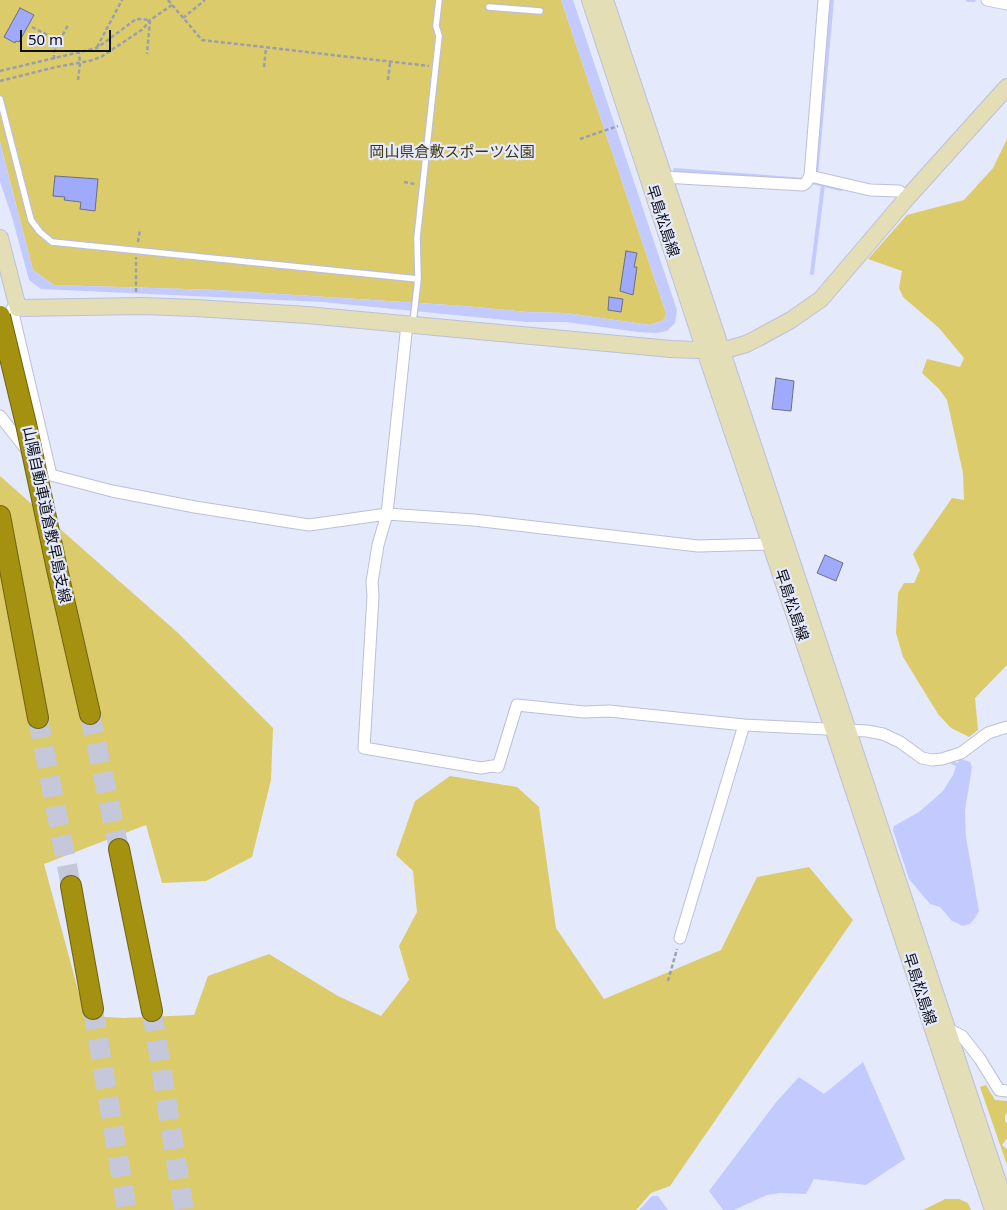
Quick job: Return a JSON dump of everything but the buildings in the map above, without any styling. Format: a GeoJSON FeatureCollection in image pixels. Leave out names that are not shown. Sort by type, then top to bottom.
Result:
{"type":"FeatureCollection","features":[{"type":"Feature","properties":{"kind":"highway","name":"山陽自動車道倉敷早島支線"},"geometry":{"type":"LineString","coordinates":[[7,311],[26,424],[90,714]]}},
{"type":"Feature","properties":{"kind":"highway"},"geometry":{"type":"LineString","coordinates":[[0,516],[38,718]]}},
{"type":"Feature","properties":{"kind":"highway"},"geometry":{"type":"LineString","coordinates":[[119,849],[152,1011]]}},
{"type":"Feature","properties":{"kind":"highway"},"geometry":{"type":"LineString","coordinates":[[71,886],[93,1009]]}},
{"type":"Feature","properties":{"kind":"main road","name":"早島松島線"},"geometry":{"type":"LineString","coordinates":[[590,0],[713,351],[842,731],[948,1029],[1007,1209]]}},
{"type":"Feature","properties":{"kind":"main road","name":"早島松島線"},"geometry":{"type":"LineString","coordinates":[[605,0],[663,177],[770,544],[842,731],[993,1210]]}},
{"type":"Feature","properties":{"kind":"main road"},"geometry":{"type":"LineString","coordinates":[[0,238],[7,311],[118,306],[178,307],[411,320],[713,351],[746,344],[791,320],[822,299],[907,198],[1007,87]]}},
{"type":"Feature","properties":{"kind":"street"},"geometry":{"type":"LineString","coordinates":[[811,179],[824,0]]}},
{"type":"Feature","properties":{"kind":"street"},"geometry":{"type":"LineString","coordinates":[[987,0],[1007,4]]}},
{"type":"Feature","properties":{"kind":"street"},"geometry":{"type":"LineString","coordinates":[[663,177],[803,185],[811,179],[870,190],[899,191],[907,198]]}},
{"type":"Feature","properties":{"kind":"street"},"geometry":{"type":"LineString","coordinates":[[7,311],[51,475]]}},
{"type":"Feature","properties":{"kind":"street"},"geometry":{"type":"LineString","coordinates":[[411,320],[387,514],[378,545],[372,582],[373,596],[364,748],[481,768],[498,767],[517,705],[744,725],[867,731],[883,734],[900,742],[922,758],[932,760],[942,760],[961,753],[988,733],[1007,727]]}},
{"type":"Feature","properties":{"kind":"street"},"geometry":{"type":"LineString","coordinates":[[0,416],[40,467],[51,475],[112,491],[176,504],[309,525],[387,514],[474,520],[698,546],[770,544]]}},
{"type":"Feature","properties":{"kind":"street"},"geometry":{"type":"LineString","coordinates":[[680,938],[744,725]]}},
{"type":"Feature","properties":{"kind":"street"},"geometry":{"type":"LineString","coordinates":[[948,1029],[962,1036],[980,1059],[999,1090],[1007,1091]]}},
{"type":"Feature","properties":{"kind":"lane"},"geometry":{"type":"LineString","coordinates":[[411,320],[418,279],[417,238],[438,36],[436,26],[439,0]]}},
{"type":"Feature","properties":{"kind":"lane"},"geometry":{"type":"LineString","coordinates":[[489,7],[540,10]]}},
{"type":"Feature","properties":{"kind":"lane"},"geometry":{"type":"LineString","coordinates":[[0,99],[31,220],[40,232],[52,242],[418,279]]}},
{"type":"Feature","properties":{"kind":"path"},"geometry":{"type":"LineString","coordinates":[[96,48],[122,0]]}},
{"type":"Feature","properties":{"kind":"path"},"geometry":{"type":"LineString","coordinates":[[168,0],[202,40],[435,67]]}},
{"type":"Feature","properties":{"kind":"path"},"geometry":{"type":"LineString","coordinates":[[183,18],[205,0]]}},
{"type":"Feature","properties":{"kind":"path"},"geometry":{"type":"LineString","coordinates":[[0,81],[101,57],[143,29],[150,20],[172,5]]}},
{"type":"Feature","properties":{"kind":"path"},"geometry":{"type":"LineString","coordinates":[[0,71],[96,48],[136,19],[150,20]]}},
{"type":"Feature","properties":{"kind":"path"},"geometry":{"type":"LineString","coordinates":[[147,54],[150,20]]}},
{"type":"Feature","properties":{"kind":"path"},"geometry":{"type":"LineString","coordinates":[[54,58],[54,52],[68,25]]}},
{"type":"Feature","properties":{"kind":"path"},"geometry":{"type":"LineString","coordinates":[[32,27],[59,42]]}},
{"type":"Feature","properties":{"kind":"path"},"geometry":{"type":"LineString","coordinates":[[264,67],[266,48]]}},
{"type":"Feature","properties":{"kind":"path"},"geometry":{"type":"LineString","coordinates":[[78,80],[79,53]]}},
{"type":"Feature","properties":{"kind":"path"},"geometry":{"type":"LineString","coordinates":[[388,80],[390,62]]}},
{"type":"Feature","properties":{"kind":"path"},"geometry":{"type":"LineString","coordinates":[[580,139],[615,127]]}},
{"type":"Feature","properties":{"kind":"path"},"geometry":{"type":"LineString","coordinates":[[136,286],[136,294]]}},
{"type":"Feature","properties":{"kind":"path"},"geometry":{"type":"LineString","coordinates":[[668,981],[680,938]]}},
{"type":"Feature","properties":{"kind":"green space","name":"岡山県倉敷スポーツ公園"},"geometry":{"type":"Polygon","coordinates":[[[0,0],[561,0],[666,313],[665,318],[650,325],[566,313],[527,312],[465,306],[218,290],[54,285],[33,270],[0,142],[0,0]]]}},
{"type":"Feature","properties":{"kind":"green space"},"geometry":{"type":"Polygon","coordinates":[[[1007,139],[1007,665],[975,698],[978,730],[969,737],[951,728],[938,714],[903,657],[896,633],[898,593],[904,583],[914,583],[920,570],[913,554],[952,498],[964,500],[963,473],[947,400],[939,389],[922,373],[927,359],[960,367],[964,358],[939,328],[903,297],[899,288],[902,271],[868,259],[907,215],[964,200],[993,168],[1007,139]]]}},
{"type":"Feature","properties":{"kind":"green space"},"geometry":{"type":"Polygon","coordinates":[[[0,476],[177,632],[273,728],[271,780],[252,857],[206,881],[162,883],[146,825],[44,864],[85,1016],[124,1018],[194,1015],[208,976],[269,954],[338,996],[381,1016],[409,980],[399,946],[417,912],[413,871],[396,855],[415,801],[450,776],[517,787],[539,807],[556,928],[604,999],[721,950],[757,877],[809,867],[853,920],[670,1186],[651,1193],[636,1210],[0,1210],[0,476]]]}},
{"type":"Feature","properties":{"kind":"green space"},"geometry":{"type":"Polygon","coordinates":[[[986,1085],[995,1100],[1007,1101],[1005,1121],[1007,1124],[1007,1138],[1002,1145],[1007,1149],[1007,1165],[980,1087],[986,1085]]]}},
{"type":"Feature","properties":{"kind":"green space"},"geometry":{"type":"Polygon","coordinates":[[[945,1199],[959,1199],[968,1203],[971,1210],[923,1210],[945,1199]]]}},
{"type":"Feature","properties":{"kind":"water"},"geometry":{"type":"Polygon","coordinates":[[[561,0],[573,0],[677,310],[675,323],[667,331],[656,333],[638,332],[566,322],[526,322],[322,302],[41,289],[29,280],[12,217],[0,182],[0,142],[33,270],[54,285],[218,290],[465,306],[527,312],[566,313],[650,325],[662,321],[666,313],[561,0]]]}},
{"type":"Feature","properties":{"kind":"water"},"geometry":{"type":"Polygon","coordinates":[[[959,758],[970,762],[972,767],[965,811],[966,837],[979,911],[970,924],[963,926],[952,921],[940,907],[930,904],[909,879],[893,830],[894,826],[919,812],[943,791],[956,766],[951,764],[952,761],[958,763],[959,758]]]}},
{"type":"Feature","properties":{"kind":"water"},"geometry":{"type":"Polygon","coordinates":[[[863,1062],[905,1159],[866,1185],[814,1179],[806,1194],[780,1193],[767,1195],[734,1210],[723,1210],[709,1191],[777,1101],[799,1077],[824,1094],[863,1062]]]}},
{"type":"Feature","properties":{"kind":"water"},"geometry":{"type":"Polygon","coordinates":[[[652,1196],[658,1196],[668,1210],[639,1210],[652,1196]]]}},
{"type":"Feature","properties":{"kind":"waterway"},"geometry":{"type":"LineString","coordinates":[[816,176],[832,0]]}},
{"type":"Feature","properties":{"kind":"waterway"},"geometry":{"type":"LineString","coordinates":[[968,0],[974,0]]}},
{"type":"Feature","properties":{"kind":"waterway"},"geometry":{"type":"LineString","coordinates":[[675,170],[805,180]]}},
{"type":"Feature","properties":{"kind":"waterway"},"geometry":{"type":"LineString","coordinates":[[812,182],[841,189]]}},
{"type":"Feature","properties":{"kind":"waterway"},"geometry":{"type":"LineString","coordinates":[[812,273],[823,185]]}},
{"type":"Feature","properties":{"kind":"tunnel"},"geometry":{"type":"LineString","coordinates":[[90,714],[119,849]]}},
{"type":"Feature","properties":{"kind":"tunnel"},"geometry":{"type":"LineString","coordinates":[[38,718],[71,886]]}},
{"type":"Feature","properties":{"kind":"tunnel"},"geometry":{"type":"LineString","coordinates":[[93,1009],[127,1210]]}},
{"type":"Feature","properties":{"kind":"tunnel"},"geometry":{"type":"LineString","coordinates":[[152,1011],[184,1210]]}}]}
